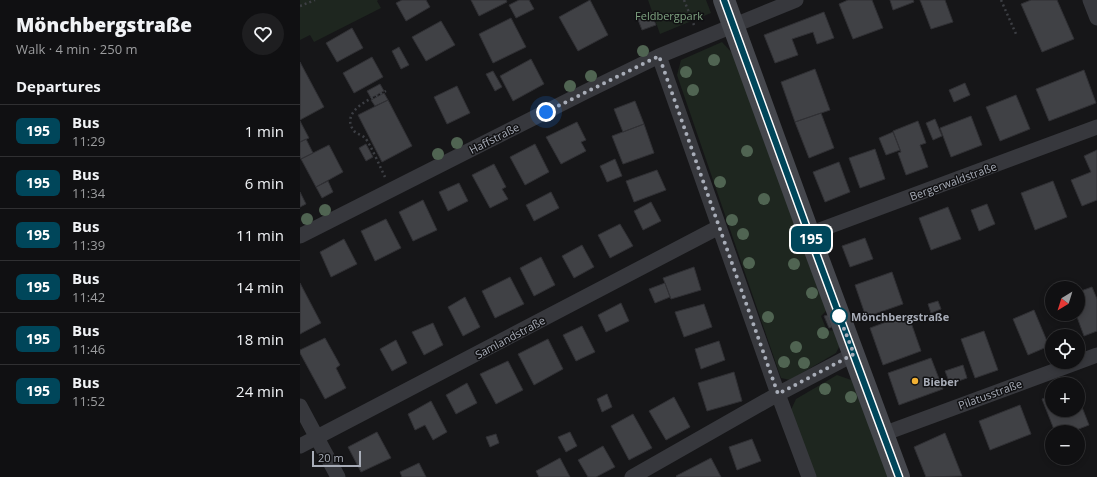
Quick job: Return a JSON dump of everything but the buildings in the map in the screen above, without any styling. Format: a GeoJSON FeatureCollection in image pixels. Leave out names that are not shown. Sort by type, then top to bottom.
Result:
{"type":"FeatureCollection","features":[{"type":"Feature","properties":{"kind":"street"},"geometry":{"type":"LineString","coordinates":[[724,0],[809,234],[900,477]]}},
{"type":"Feature","properties":{"kind":"street","name":"Haffstraße"},"geometry":{"type":"LineString","coordinates":[[300,236],[659,56],[796,0]]}},
{"type":"Feature","properties":{"kind":"street"},"geometry":{"type":"LineString","coordinates":[[1090,0],[1097,18]]}},
{"type":"Feature","properties":{"kind":"street"},"geometry":{"type":"LineString","coordinates":[[659,56],[778,394],[809,477]]}},
{"type":"Feature","properties":{"kind":"street","name":"Bergerwaldstraße"},"geometry":{"type":"LineString","coordinates":[[809,234],[1097,127]]}},
{"type":"Feature","properties":{"kind":"street","name":"Samlandstraße"},"geometry":{"type":"LineString","coordinates":[[300,446],[719,227]]}},
{"type":"Feature","properties":{"kind":"street"},"geometry":{"type":"LineString","coordinates":[[632,477],[778,394],[854,354]]}},
{"type":"Feature","properties":{"kind":"street","name":"Pilatusstraße"},"geometry":{"type":"LineString","coordinates":[[883,434],[1097,355]]}},
{"type":"Feature","properties":{"kind":"street"},"geometry":{"type":"LineString","coordinates":[[300,406],[338,477]]}},
{"type":"Feature","properties":{"kind":"path"},"geometry":{"type":"LineString","coordinates":[[300,6],[315,0]]}},
{"type":"Feature","properties":{"kind":"path"},"geometry":{"type":"LineString","coordinates":[[684,0],[695,26]]}},
{"type":"Feature","properties":{"kind":"path"},"geometry":{"type":"LineString","coordinates":[[1001,0],[1016,34]]}},
{"type":"Feature","properties":{"kind":"path"},"geometry":{"type":"LineString","coordinates":[[386,91],[368,100],[355,109],[351,116],[351,124],[355,132],[365,139],[391,190]]}},
{"type":"Feature","properties":{"kind":"green space"},"geometry":{"type":"Polygon","coordinates":[[[300,0],[378,0],[377,1],[381,8],[314,42],[310,35],[300,40],[300,0]]]}},
{"type":"Feature","properties":{"kind":"green space","name":"Feldbergpark"},"geometry":{"type":"Polygon","coordinates":[[[648,0],[706,0],[711,13],[660,34],[648,0]]]}},
{"type":"Feature","properties":{"kind":"green space"},"geometry":{"type":"Polygon","coordinates":[[[722,42],[733,54],[828,309],[821,316],[827,331],[834,330],[840,345],[836,353],[790,380],[781,378],[677,75],[681,60],[722,42]]]}},
{"type":"Feature","properties":{"kind":"green space"},"geometry":{"type":"Polygon","coordinates":[[[837,375],[857,382],[892,477],[816,477],[791,410],[796,399],[837,375]]]}},
{"type":"Feature","properties":{"kind":"bus line","name":"195"},"geometry":{"type":"LineString","coordinates":[[724,0],[899,477]]}},
{"type":"Feature","properties":{"kind":"place","name":"Mönchbergstraße"},"geometry":{"type":"Point","coordinates":[839,316]}},
{"type":"Feature","properties":{"kind":"place","name":"Bieber"},"geometry":{"type":"Point","coordinates":[915,381]}},
{"type":"Feature","properties":{"kind":"route"},"geometry":{"type":"LineString","coordinates":[[546,112],[659,56],[778,394],[854,354],[839,316]]}}]}
